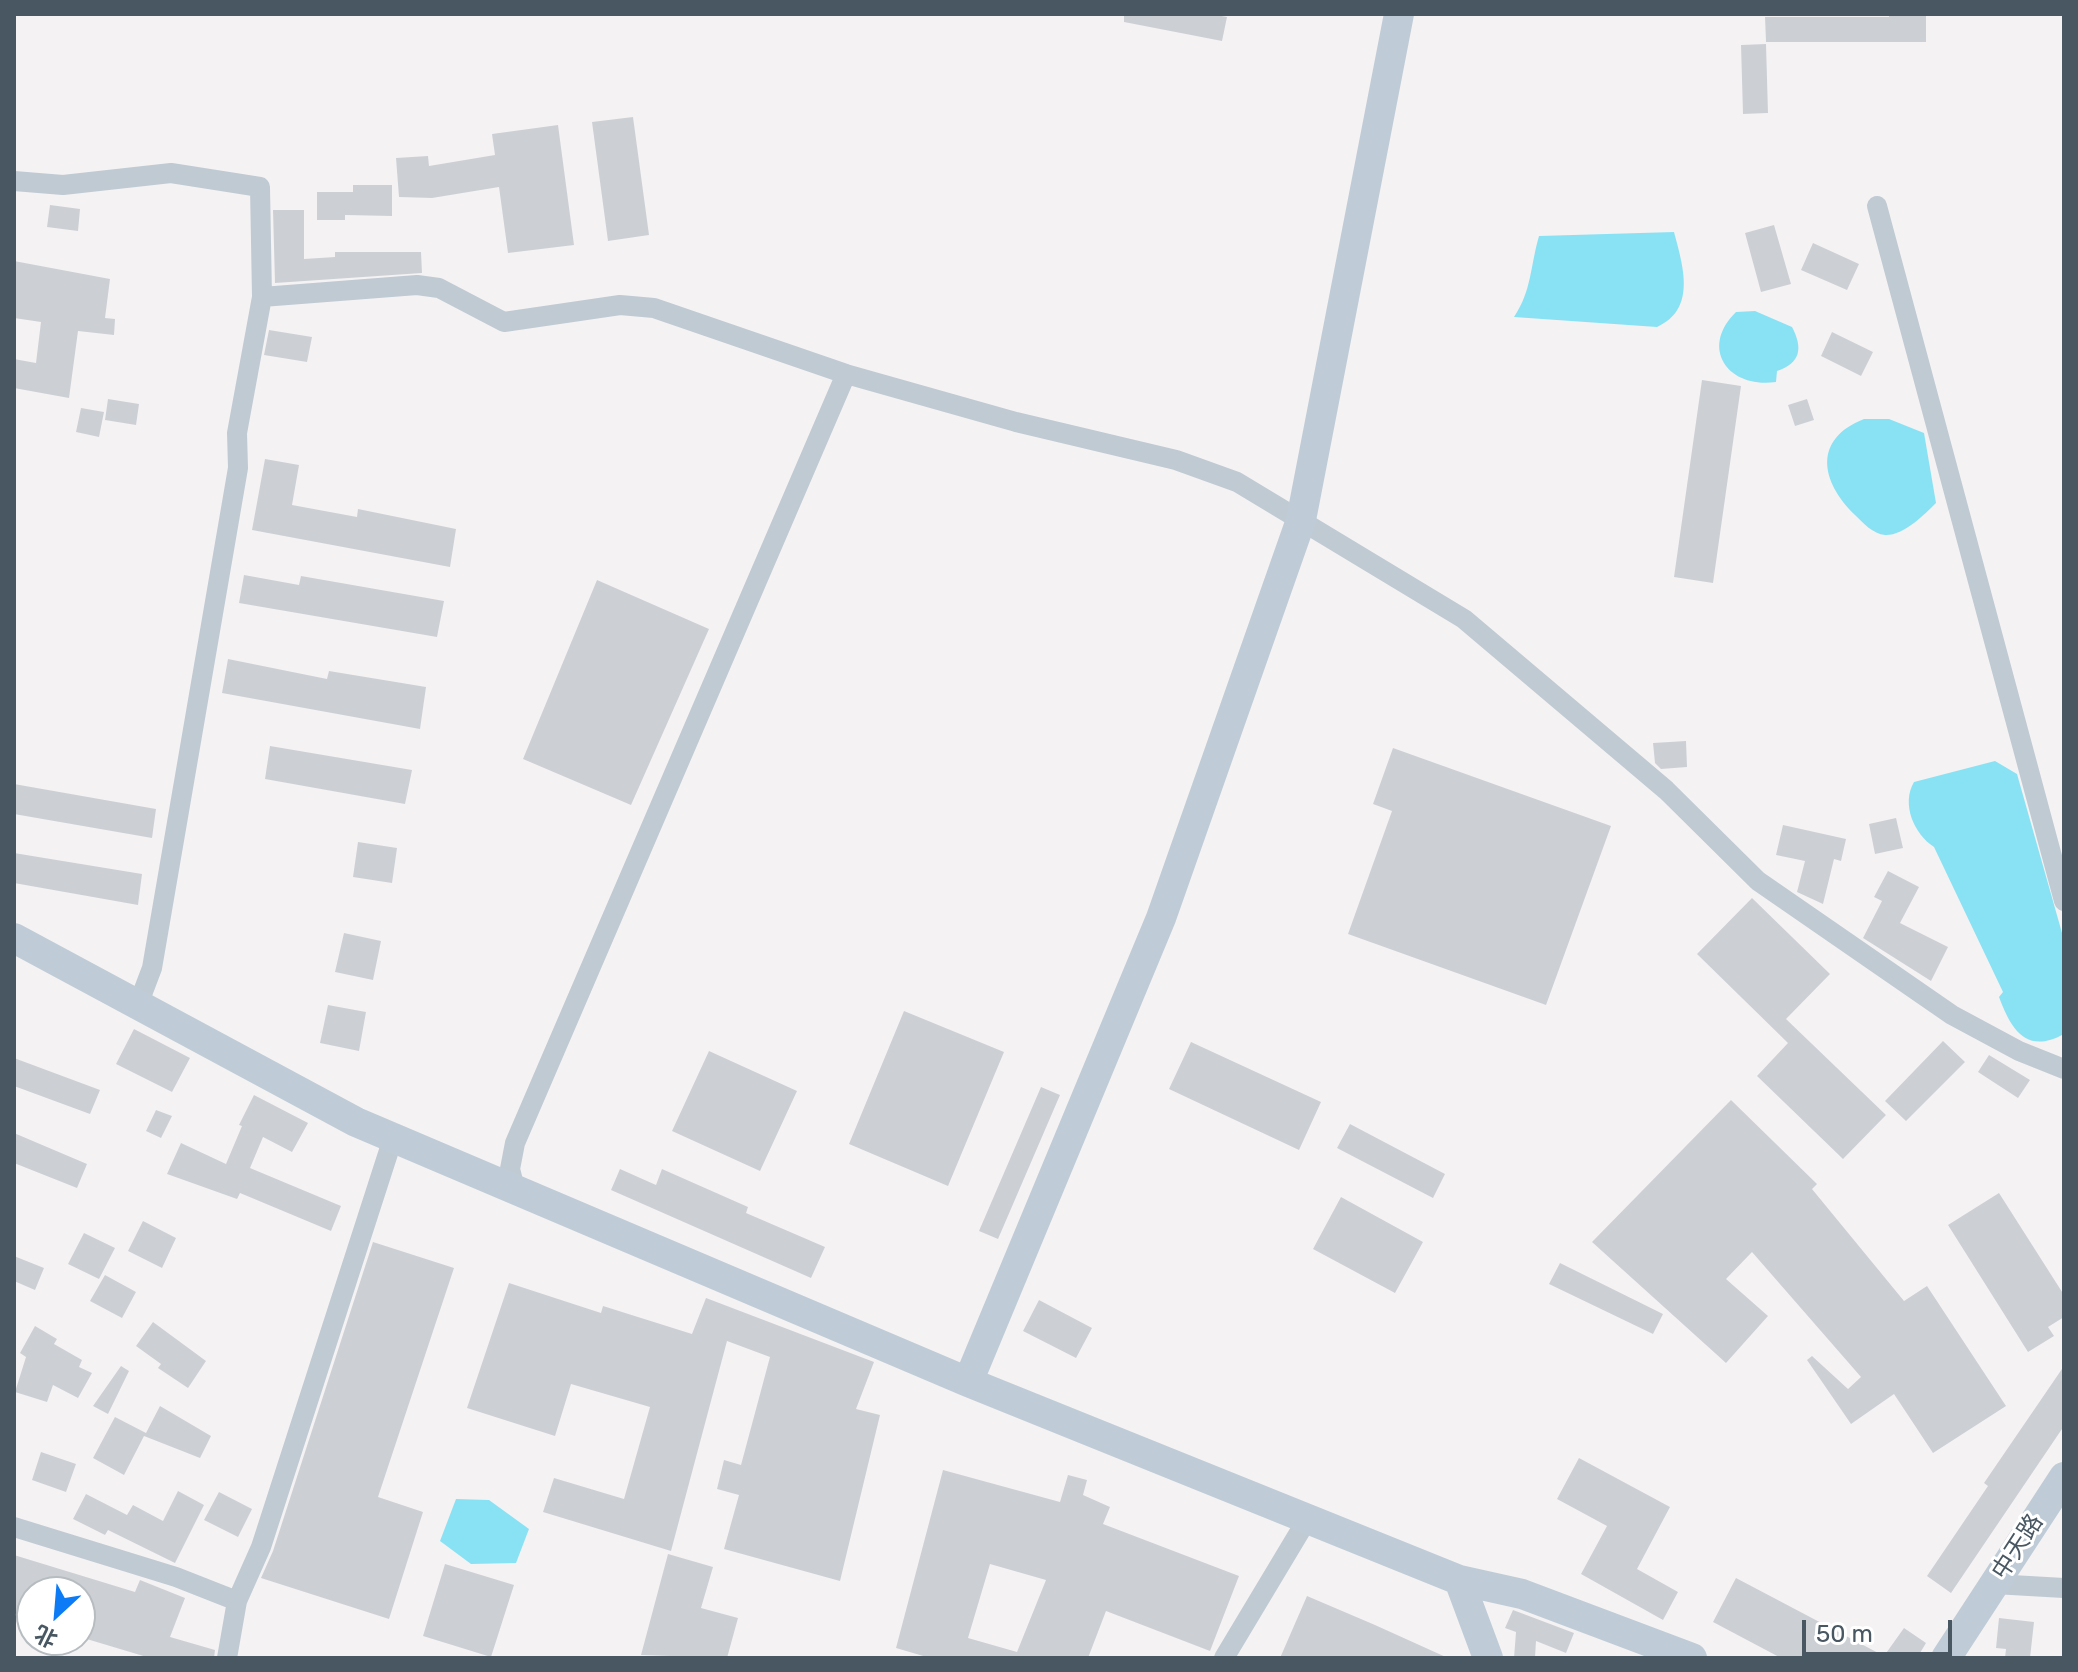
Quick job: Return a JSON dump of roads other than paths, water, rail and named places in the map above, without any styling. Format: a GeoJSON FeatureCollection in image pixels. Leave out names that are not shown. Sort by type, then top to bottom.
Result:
{"type":"FeatureCollection","features":[{"type":"Feature","properties":{"kind":"street"},"geometry":{"type":"LineString","coordinates":[[968,1382],[1161,918],[1301,520],[1399,14]]}},
{"type":"Feature","properties":{"kind":"street"},"geometry":{"type":"LineString","coordinates":[[14,181],[63,185],[171,173],[260,187],[262,297],[237,433],[238,468],[152,968],[138,1005]]}},
{"type":"Feature","properties":{"kind":"street"},"geometry":{"type":"LineString","coordinates":[[1877,206],[2064,901]]}},
{"type":"Feature","properties":{"kind":"street"},"geometry":{"type":"LineString","coordinates":[[262,297],[417,285],[439,288],[504,322],[620,305],[654,308],[846,374],[1016,422],[1176,460],[1237,482],[1464,619],[1666,790],[1758,881],[1952,1015],[2019,1051],[2064,1069]]}},
{"type":"Feature","properties":{"kind":"street"},"geometry":{"type":"LineString","coordinates":[[515,1189],[510,1169],[515,1143],[846,374]]}},
{"type":"Feature","properties":{"kind":"street"},"geometry":{"type":"LineString","coordinates":[[14,938],[356,1122],[393,1138],[968,1382],[1459,1580],[1522,1594],[1692,1658]]}},
{"type":"Feature","properties":{"kind":"street"},"geometry":{"type":"LineString","coordinates":[[227,1658],[237,1601],[261,1547],[393,1138]]}},
{"type":"Feature","properties":{"kind":"street","name":"中天路"},"geometry":{"type":"LineString","coordinates":[[1946,1658],[1994,1584],[2056,1504],[2064,1477]]}},
{"type":"Feature","properties":{"kind":"street"},"geometry":{"type":"LineString","coordinates":[[1224,1658],[1308,1518]]}},
{"type":"Feature","properties":{"kind":"street"},"geometry":{"type":"LineString","coordinates":[[14,1527],[176,1577],[237,1601]]}},
{"type":"Feature","properties":{"kind":"street"},"geometry":{"type":"LineString","coordinates":[[1459,1580],[1488,1658]]}},
{"type":"Feature","properties":{"kind":"street"},"geometry":{"type":"LineString","coordinates":[[1994,1584],[2064,1588]]}},
{"type":"Feature","properties":{"kind":"water"},"geometry":{"type":"Polygon","coordinates":[[[1674,232],[1683,272],[1682,298],[1670,319],[1657,327],[1514,317],[1527,288],[1539,236],[1674,232]]]}},
{"type":"Feature","properties":{"kind":"water"},"geometry":{"type":"Polygon","coordinates":[[[1755,311],[1792,327],[1798,342],[1798,354],[1791,364],[1777,371],[1776,382],[1744,379],[1724,363],[1720,352],[1720,339],[1725,326],[1736,312],[1755,311]]]}},
{"type":"Feature","properties":{"kind":"water"},"geometry":{"type":"Polygon","coordinates":[[[1864,419],[1889,419],[1924,433],[1936,503],[1913,524],[1892,534],[1876,533],[1868,528],[1843,502],[1829,475],[1827,462],[1836,438],[1864,419]]]}},
{"type":"Feature","properties":{"kind":"water"},"geometry":{"type":"Polygon","coordinates":[[[1995,761],[2017,774],[2064,940],[2064,1034],[2040,1042],[2022,1035],[2009,1019],[1999,997],[2003,992],[1934,847],[1915,827],[1909,809],[1914,782],[1995,761]]]}},
{"type":"Feature","properties":{"kind":"water"},"geometry":{"type":"Polygon","coordinates":[[[456,1499],[489,1500],[529,1529],[516,1563],[471,1564],[440,1541],[456,1499]]]}}]}
